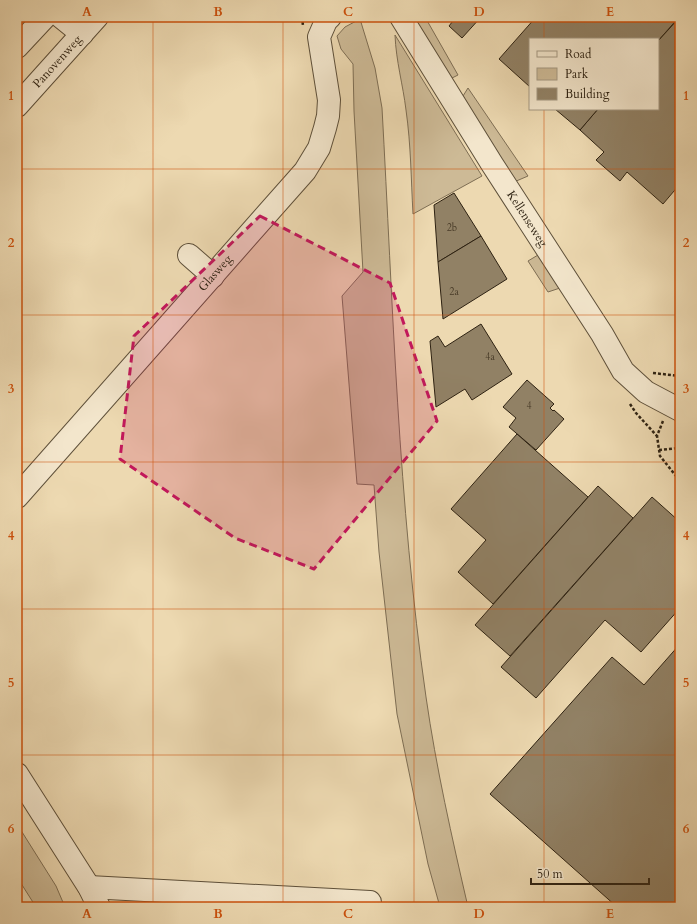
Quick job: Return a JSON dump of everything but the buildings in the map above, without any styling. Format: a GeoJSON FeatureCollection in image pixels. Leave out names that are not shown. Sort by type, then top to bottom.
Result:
{"type":"FeatureCollection","features":[{"type":"Feature","properties":{"kind":"street"},"geometry":{"type":"LineString","coordinates":[[17,47],[45,17]]}},
{"type":"Feature","properties":{"kind":"street"},"geometry":{"type":"LineString","coordinates":[[61,17],[82,34]]}},
{"type":"Feature","properties":{"kind":"street","name":"Panovenweg"},"geometry":{"type":"LineString","coordinates":[[19,99],[98,17]]}},
{"type":"Feature","properties":{"kind":"street","name":"Glasweg"},"geometry":{"type":"LineString","coordinates":[[17,497],[305,171],[319,148],[326,128],[329,100],[319,37],[326,21],[330,17]]}},
{"type":"Feature","properties":{"kind":"street","name":"Kellenseweg"},"geometry":{"type":"LineString","coordinates":[[401,17],[492,164],[602,334],[623,371],[646,392],[675,407]]}},
{"type":"Feature","properties":{"kind":"street"},"geometry":{"type":"LineString","coordinates":[[189,254],[213,276]]}},
{"type":"Feature","properties":{"kind":"street"},"geometry":{"type":"LineString","coordinates":[[17,774],[89,886],[99,907]]}},
{"type":"Feature","properties":{"kind":"street"},"geometry":{"type":"LineString","coordinates":[[89,886],[370,902]]}},
{"type":"Feature","properties":{"kind":"path"},"geometry":{"type":"LineString","coordinates":[[680,379],[675,407],[657,436],[660,456],[680,481]]}},
{"type":"Feature","properties":{"kind":"path"},"geometry":{"type":"LineString","coordinates":[[659,450],[680,448]]}},
{"type":"Feature","properties":{"kind":"highlighted area"},"geometry":{"type":"Polygon","coordinates":[[[260,216],[390,283],[437,421],[314,569],[235,538],[120,459],[134,336],[260,216]]]}},
{"type":"Feature","properties":{"kind":"green space"},"geometry":{"type":"Polygon","coordinates":[[[412,17],[425,17],[458,75],[448,80],[412,17]]]}},
{"type":"Feature","properties":{"kind":"green space"},"geometry":{"type":"Polygon","coordinates":[[[360,19],[375,68],[382,108],[393,329],[403,477],[417,624],[426,697],[439,776],[468,907],[440,907],[428,864],[397,714],[379,552],[374,485],[357,484],[342,296],[363,272],[354,111],[353,64],[341,49],[337,36],[345,27],[360,19]]]}},
{"type":"Feature","properties":{"kind":"green space"},"geometry":{"type":"Polygon","coordinates":[[[395,35],[482,176],[413,214],[408,123],[395,35]]]}},
{"type":"Feature","properties":{"kind":"green space"},"geometry":{"type":"Polygon","coordinates":[[[468,88],[528,176],[514,182],[463,96],[468,88]]]}},
{"type":"Feature","properties":{"kind":"green space"},"geometry":{"type":"Polygon","coordinates":[[[538,255],[560,288],[548,292],[528,261],[538,255]]]}},
{"type":"Feature","properties":{"kind":"green space"},"geometry":{"type":"Polygon","coordinates":[[[17,824],[56,886],[65,907],[36,907],[17,877],[17,824]]]}}]}
